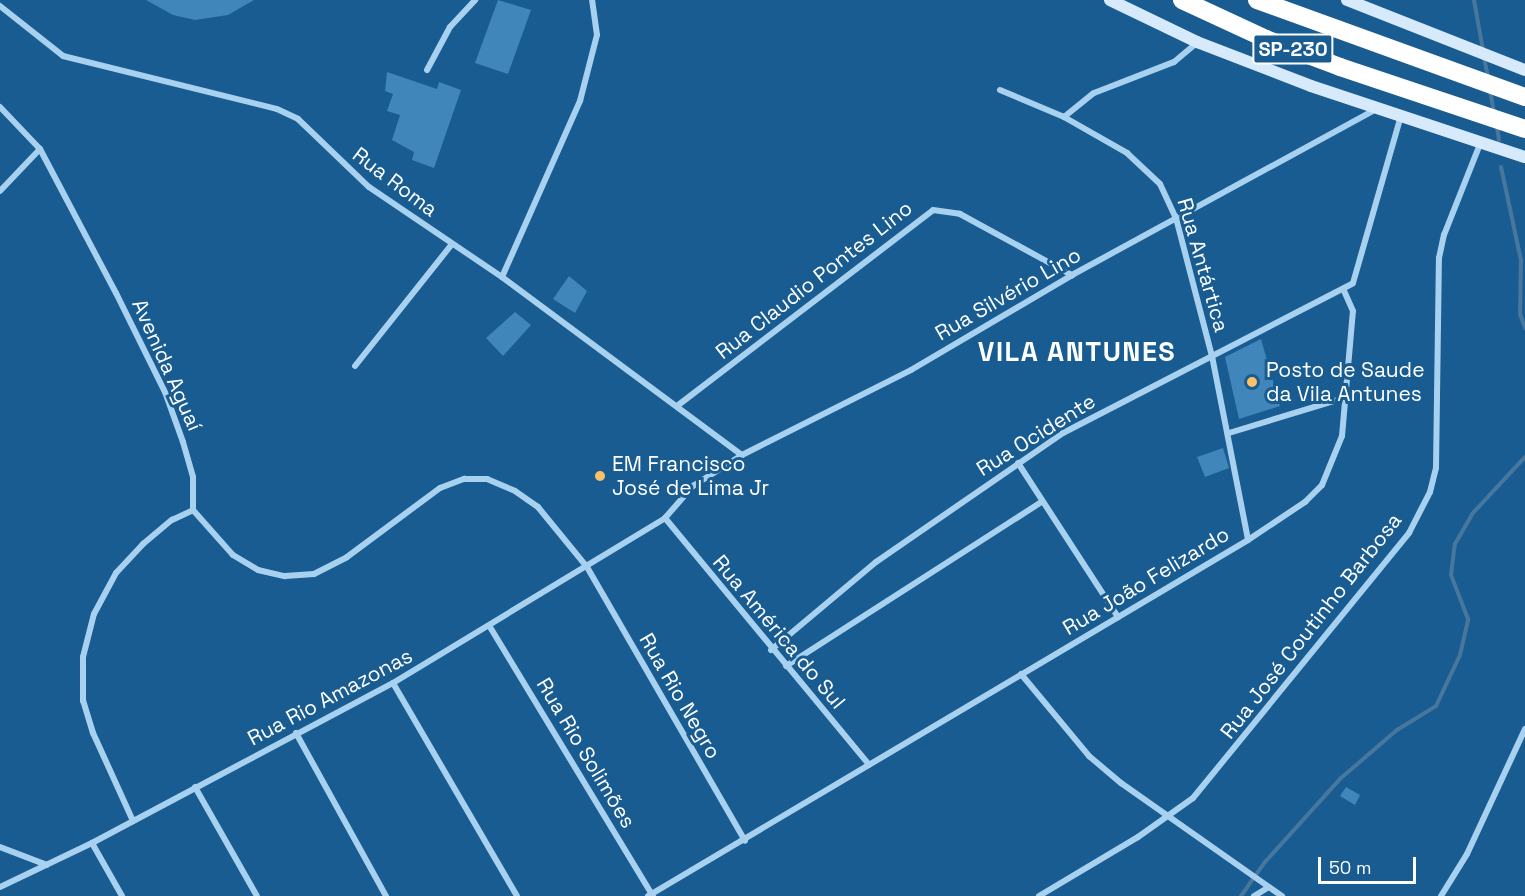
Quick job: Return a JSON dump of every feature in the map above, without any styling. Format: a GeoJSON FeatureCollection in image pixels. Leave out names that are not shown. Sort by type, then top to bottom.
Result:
{"type":"FeatureCollection","features":[{"type":"Feature","properties":{"kind":"highway","name":"SP-230"},"geometry":{"type":"LineString","coordinates":[[1182,0],[1266,39],[1525,129]]}},
{"type":"Feature","properties":{"kind":"highway","name":"SP-230"},"geometry":{"type":"LineString","coordinates":[[1257,0],[1525,97]]}},
{"type":"Feature","properties":{"kind":"street"},"geometry":{"type":"LineString","coordinates":[[427,70],[450,27],[475,0]]}},
{"type":"Feature","properties":{"kind":"street"},"geometry":{"type":"LineString","coordinates":[[502,278],[580,101],[597,35],[592,0]]}},
{"type":"Feature","properties":{"kind":"street"},"geometry":{"type":"LineString","coordinates":[[1110,0],[1197,42],[1377,109],[1525,157]]}},
{"type":"Feature","properties":{"kind":"street"},"geometry":{"type":"LineString","coordinates":[[1347,0],[1523,69]]}},
{"type":"Feature","properties":{"kind":"street"},"geometry":{"type":"LineString","coordinates":[[1375,0],[1384,14]]}},
{"type":"Feature","properties":{"kind":"street","name":"Rua Roma"},"geometry":{"type":"LineString","coordinates":[[0,6],[63,56],[277,109],[298,119],[353,174],[502,278],[742,454]]}},
{"type":"Feature","properties":{"kind":"street"},"geometry":{"type":"LineString","coordinates":[[1064,117],[1094,93],[1174,62],[1197,42]]}},
{"type":"Feature","properties":{"kind":"street","name":"Rua Antártica"},"geometry":{"type":"LineString","coordinates":[[1000,90],[1064,117],[1144,166],[1160,184],[1176,218],[1212,356],[1229,433],[1248,540]]}},
{"type":"Feature","properties":{"kind":"street","name":"Avenida Aguaí"},"geometry":{"type":"LineString","coordinates":[[0,107],[40,149],[165,392],[193,477],[193,510]]}},
{"type":"Feature","properties":{"kind":"street","name":"Rua Silvério Lino"},"geometry":{"type":"LineString","coordinates":[[665,518],[693,486],[742,454],[879,387],[1072,275],[1377,109]]}},
{"type":"Feature","properties":{"kind":"street"},"geometry":{"type":"LineString","coordinates":[[1343,289],[1358,275],[1401,116]]}},
{"type":"Feature","properties":{"kind":"street","name":"Rua José Coutinho Barbosa"},"geometry":{"type":"LineString","coordinates":[[1039,896],[1169,817],[1200,790],[1288,686],[1409,534],[1430,492],[1436,468],[1439,390],[1439,258],[1444,235],[1480,144]]}},
{"type":"Feature","properties":{"kind":"street"},"geometry":{"type":"LineString","coordinates":[[0,191],[40,149]]}},
{"type":"Feature","properties":{"kind":"street","name":"Rua Claudio Pontes Lino"},"geometry":{"type":"LineString","coordinates":[[677,406],[933,210],[944,208],[960,214],[1072,275]]}},
{"type":"Feature","properties":{"kind":"street"},"geometry":{"type":"LineString","coordinates":[[355,366],[452,244]]}},
{"type":"Feature","properties":{"kind":"street","name":"Rua Ocidente"},"geometry":{"type":"LineString","coordinates":[[771,650],[876,562],[1063,433],[1343,289]]}},
{"type":"Feature","properties":{"kind":"street","name":"Rua João Felizardo"},"geometry":{"type":"LineString","coordinates":[[651,895],[1248,540],[1305,502],[1322,485],[1342,436],[1353,312],[1343,289]]}},
{"type":"Feature","properties":{"kind":"street"},"geometry":{"type":"LineString","coordinates":[[1229,433],[1347,397]]}},
{"type":"Feature","properties":{"kind":"street"},"geometry":{"type":"LineString","coordinates":[[1018,463],[1041,502],[1118,617]]}},
{"type":"Feature","properties":{"kind":"street"},"geometry":{"type":"LineString","coordinates":[[133,820],[93,733],[83,701],[82,657],[94,614],[116,573],[143,544],[172,520],[193,510],[233,555],[258,570],[285,576],[314,574],[347,557],[440,488],[464,479],[487,479],[515,490],[538,507],[587,567]]}},
{"type":"Feature","properties":{"kind":"street"},"geometry":{"type":"LineString","coordinates":[[786,666],[1041,502]]}},
{"type":"Feature","properties":{"kind":"street","name":"Rua Rio Amazonas"},"geometry":{"type":"LineString","coordinates":[[0,887],[93,843],[393,683],[490,627],[665,518]]}},
{"type":"Feature","properties":{"kind":"street","name":"Rua América do Sul"},"geometry":{"type":"LineString","coordinates":[[665,518],[771,650],[868,765]]}},
{"type":"Feature","properties":{"kind":"street","name":"Rua Rio Negro"},"geometry":{"type":"LineString","coordinates":[[587,567],[745,841]]}},
{"type":"Feature","properties":{"kind":"street","name":"Rua Rio Solimões"},"geometry":{"type":"LineString","coordinates":[[490,627],[651,895]]}},
{"type":"Feature","properties":{"kind":"street"},"geometry":{"type":"LineString","coordinates":[[1021,675],[1089,756],[1169,817],[1282,896]]}},
{"type":"Feature","properties":{"kind":"street"},"geometry":{"type":"LineString","coordinates":[[393,683],[517,896]]}},
{"type":"Feature","properties":{"kind":"street"},"geometry":{"type":"LineString","coordinates":[[1441,896],[1467,854],[1525,729]]}},
{"type":"Feature","properties":{"kind":"street"},"geometry":{"type":"LineString","coordinates":[[296,733],[386,896]]}},
{"type":"Feature","properties":{"kind":"street"},"geometry":{"type":"LineString","coordinates":[[195,787],[257,896]]}},
{"type":"Feature","properties":{"kind":"street"},"geometry":{"type":"LineString","coordinates":[[93,843],[122,896]]}},
{"type":"Feature","properties":{"kind":"street"},"geometry":{"type":"LineString","coordinates":[[0,847],[47,865]]}},
{"type":"Feature","properties":{"kind":"street"},"geometry":{"type":"LineString","coordinates":[[1254,896],[1269,887]]}},
{"type":"Feature","properties":{"kind":"building"},"geometry":{"type":"Polygon","coordinates":[[[146,0],[254,0],[228,15],[195,20],[173,15],[146,0]]]}},
{"type":"Feature","properties":{"kind":"building"},"geometry":{"type":"Polygon","coordinates":[[[498,0],[531,10],[508,74],[475,63],[498,0]]]}},
{"type":"Feature","properties":{"kind":"building"},"geometry":{"type":"Polygon","coordinates":[[[387,72],[437,89],[439,82],[461,90],[434,168],[412,160],[414,152],[392,140],[400,115],[387,111],[393,94],[385,91],[387,72]]]}},
{"type":"Feature","properties":{"kind":"building"},"geometry":{"type":"Polygon","coordinates":[[[569,276],[587,291],[575,313],[553,299],[569,276]]]}},
{"type":"Feature","properties":{"kind":"building"},"geometry":{"type":"Polygon","coordinates":[[[515,312],[531,325],[503,356],[486,338],[515,312]]]}},
{"type":"Feature","properties":{"kind":"building","name":"Posto de Saude da Vila Antunes"},"geometry":{"type":"Polygon","coordinates":[[[1261,339],[1280,406],[1239,419],[1225,357],[1261,339]]]}},
{"type":"Feature","properties":{"kind":"building"},"geometry":{"type":"Polygon","coordinates":[[[1223,448],[1229,468],[1205,477],[1197,457],[1223,448]]]}},
{"type":"Feature","properties":{"kind":"building"},"geometry":{"type":"Polygon","coordinates":[[[1346,787],[1360,795],[1355,805],[1340,796],[1346,787]]]}},
{"type":"Feature","properties":{"kind":"waterway"},"geometry":{"type":"LineString","coordinates":[[1474,0],[1483,50]]}},
{"type":"Feature","properties":{"kind":"waterway"},"geometry":{"type":"LineString","coordinates":[[1484,58],[1488,77]]}},
{"type":"Feature","properties":{"kind":"waterway"},"geometry":{"type":"LineString","coordinates":[[1490,90],[1494,112]]}},
{"type":"Feature","properties":{"kind":"waterway"},"geometry":{"type":"LineString","coordinates":[[1497,126],[1499,140]]}},
{"type":"Feature","properties":{"kind":"waterway"},"geometry":{"type":"LineString","coordinates":[[1501,167],[1521,260],[1520,314],[1525,328]]}},
{"type":"Feature","properties":{"kind":"waterway"},"geometry":{"type":"LineString","coordinates":[[1241,896],[1265,862],[1341,778],[1397,730],[1436,706],[1460,655],[1468,619],[1451,575],[1455,544],[1472,514],[1525,457]]}},
{"type":"Feature","properties":{"kind":"place","name":"Posto de Saude da Vila Antunes"},"geometry":{"type":"Point","coordinates":[1252,382]}},
{"type":"Feature","properties":{"kind":"place","name":"EM Francisco José de Lima Jr"},"geometry":{"type":"Point","coordinates":[600,476]}},
{"type":"Feature","properties":{"kind":"district","name":"VILA ANTUNES"},"geometry":{"type":"Point","coordinates":[1077,352]}}]}
